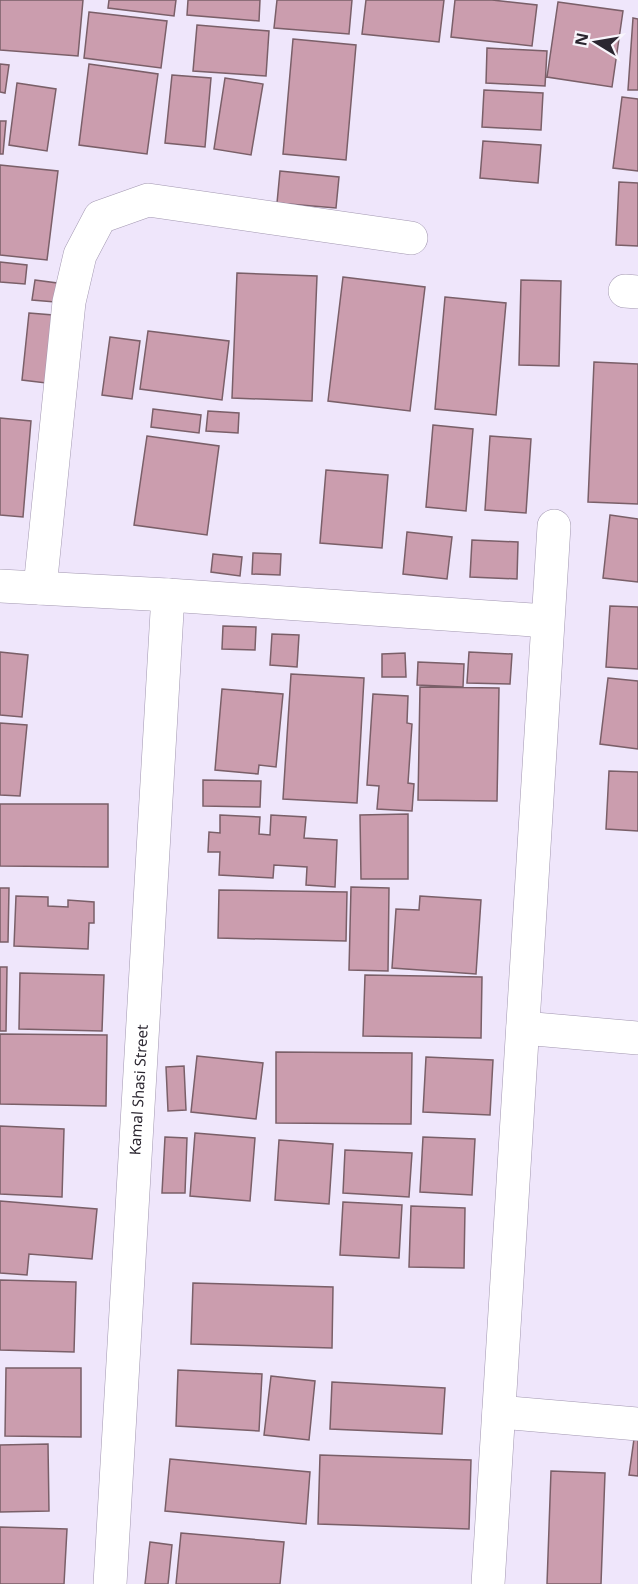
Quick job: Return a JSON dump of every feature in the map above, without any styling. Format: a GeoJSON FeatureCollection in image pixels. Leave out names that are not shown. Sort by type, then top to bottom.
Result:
{"type":"FeatureCollection","features":[{"type":"Feature","properties":{"kind":"street"},"geometry":{"type":"LineString","coordinates":[[40,588],[69,302],[80,255],[100,217],[148,200],[411,237]]}},
{"type":"Feature","properties":{"kind":"street"},"geometry":{"type":"LineString","coordinates":[[488,1584],[554,526]]}},
{"type":"Feature","properties":{"kind":"street"},"geometry":{"type":"LineString","coordinates":[[0,586],[547,621]]}},
{"type":"Feature","properties":{"kind":"street","name":"Kamal Shasi Street"},"geometry":{"type":"LineString","coordinates":[[110,1584],[168,595]]}},
{"type":"Feature","properties":{"kind":"street"},"geometry":{"type":"LineString","coordinates":[[523,1028],[638,1038]]}},
{"type":"Feature","properties":{"kind":"street"},"geometry":{"type":"LineString","coordinates":[[499,1412],[638,1424]]}},
{"type":"Feature","properties":{"kind":"building"},"geometry":{"type":"Polygon","coordinates":[[[0,0],[83,0],[78,56],[0,50],[0,0]]]}},
{"type":"Feature","properties":{"kind":"building"},"geometry":{"type":"Polygon","coordinates":[[[109,0],[176,0],[174,16],[108,8],[109,0]]]}},
{"type":"Feature","properties":{"kind":"building"},"geometry":{"type":"Polygon","coordinates":[[[188,0],[260,0],[259,21],[187,15],[188,0]]]}},
{"type":"Feature","properties":{"kind":"building"},"geometry":{"type":"Polygon","coordinates":[[[277,0],[352,0],[349,34],[274,28],[277,0]]]}},
{"type":"Feature","properties":{"kind":"building"},"geometry":{"type":"Polygon","coordinates":[[[366,0],[444,0],[439,42],[362,34],[366,0]]]}},
{"type":"Feature","properties":{"kind":"building"},"geometry":{"type":"Polygon","coordinates":[[[455,0],[492,0],[537,5],[532,46],[451,37],[455,0]]]}},
{"type":"Feature","properties":{"kind":"building"},"geometry":{"type":"Polygon","coordinates":[[[558,2],[623,11],[612,87],[547,77],[558,2]]]}},
{"type":"Feature","properties":{"kind":"building"},"geometry":{"type":"Polygon","coordinates":[[[89,12],[167,21],[161,68],[84,58],[89,12]]]}},
{"type":"Feature","properties":{"kind":"building"},"geometry":{"type":"Polygon","coordinates":[[[633,18],[638,19],[638,90],[628,90],[633,18]]]}},
{"type":"Feature","properties":{"kind":"building"},"geometry":{"type":"Polygon","coordinates":[[[197,25],[269,31],[266,76],[193,71],[197,25]]]}},
{"type":"Feature","properties":{"kind":"building"},"geometry":{"type":"Polygon","coordinates":[[[293,39],[356,45],[346,160],[283,154],[293,39]]]}},
{"type":"Feature","properties":{"kind":"building"},"geometry":{"type":"Polygon","coordinates":[[[487,48],[547,51],[545,86],[486,83],[487,48]]]}},
{"type":"Feature","properties":{"kind":"building"},"geometry":{"type":"Polygon","coordinates":[[[0,64],[9,65],[5,93],[0,92],[0,64]]]}},
{"type":"Feature","properties":{"kind":"building"},"geometry":{"type":"Polygon","coordinates":[[[89,64],[158,74],[147,154],[79,145],[89,64]]]}},
{"type":"Feature","properties":{"kind":"building"},"geometry":{"type":"Polygon","coordinates":[[[172,75],[211,78],[205,147],[165,143],[172,75]]]}},
{"type":"Feature","properties":{"kind":"building"},"geometry":{"type":"Polygon","coordinates":[[[225,78],[263,84],[251,155],[214,149],[225,78]]]}},
{"type":"Feature","properties":{"kind":"building"},"geometry":{"type":"Polygon","coordinates":[[[17,83],[56,89],[47,151],[9,145],[17,83]]]}},
{"type":"Feature","properties":{"kind":"building"},"geometry":{"type":"Polygon","coordinates":[[[484,90],[543,93],[541,130],[482,127],[484,90]]]}},
{"type":"Feature","properties":{"kind":"building"},"geometry":{"type":"Polygon","coordinates":[[[622,97],[638,99],[638,171],[613,168],[622,97]]]}},
{"type":"Feature","properties":{"kind":"building"},"geometry":{"type":"Polygon","coordinates":[[[0,121],[6,121],[3,154],[0,154],[0,121]]]}},
{"type":"Feature","properties":{"kind":"building"},"geometry":{"type":"Polygon","coordinates":[[[483,141],[541,145],[538,183],[480,178],[483,141]]]}},
{"type":"Feature","properties":{"kind":"building"},"geometry":{"type":"Polygon","coordinates":[[[0,165],[58,171],[47,260],[0,255],[0,165]]]}},
{"type":"Feature","properties":{"kind":"building"},"geometry":{"type":"Polygon","coordinates":[[[280,171],[339,177],[336,208],[277,203],[280,171]]]}},
{"type":"Feature","properties":{"kind":"building"},"geometry":{"type":"Polygon","coordinates":[[[619,182],[638,183],[638,246],[616,245],[619,182]]]}},
{"type":"Feature","properties":{"kind":"building"},"geometry":{"type":"Polygon","coordinates":[[[0,262],[27,265],[25,284],[0,282],[0,262]]]}},
{"type":"Feature","properties":{"kind":"building"},"geometry":{"type":"Polygon","coordinates":[[[237,273],[317,276],[312,401],[232,398],[237,273]]]}},
{"type":"Feature","properties":{"kind":"building"},"geometry":{"type":"Polygon","coordinates":[[[343,277],[425,287],[410,411],[328,401],[343,277]]]}},
{"type":"Feature","properties":{"kind":"building"},"geometry":{"type":"Polygon","coordinates":[[[35,280],[57,283],[55,302],[32,300],[35,280]]]}},
{"type":"Feature","properties":{"kind":"building"},"geometry":{"type":"Polygon","coordinates":[[[521,280],[561,281],[559,366],[519,365],[521,280]]]}},
{"type":"Feature","properties":{"kind":"building"},"geometry":{"type":"Polygon","coordinates":[[[445,297],[506,303],[496,415],[435,409],[445,297]]]}},
{"type":"Feature","properties":{"kind":"building"},"geometry":{"type":"Polygon","coordinates":[[[29,313],[53,315],[46,383],[22,380],[29,313]]]}},
{"type":"Feature","properties":{"kind":"building"},"geometry":{"type":"Polygon","coordinates":[[[148,331],[229,341],[222,400],[140,389],[148,331]]]}},
{"type":"Feature","properties":{"kind":"building"},"geometry":{"type":"Polygon","coordinates":[[[110,337],[140,341],[132,399],[102,395],[110,337]]]}},
{"type":"Feature","properties":{"kind":"building"},"geometry":{"type":"Polygon","coordinates":[[[594,362],[638,364],[638,504],[588,502],[594,362]]]}},
{"type":"Feature","properties":{"kind":"building"},"geometry":{"type":"Polygon","coordinates":[[[153,409],[201,415],[199,433],[151,427],[153,409]]]}},
{"type":"Feature","properties":{"kind":"building"},"geometry":{"type":"Polygon","coordinates":[[[208,411],[239,413],[238,433],[206,431],[208,411]]]}},
{"type":"Feature","properties":{"kind":"building"},"geometry":{"type":"Polygon","coordinates":[[[0,418],[31,421],[23,517],[0,515],[0,418]]]}},
{"type":"Feature","properties":{"kind":"building"},"geometry":{"type":"Polygon","coordinates":[[[433,425],[473,429],[466,511],[426,507],[433,425]]]}},
{"type":"Feature","properties":{"kind":"building"},"geometry":{"type":"Polygon","coordinates":[[[147,436],[219,446],[207,535],[134,525],[147,436]]]}},
{"type":"Feature","properties":{"kind":"building"},"geometry":{"type":"Polygon","coordinates":[[[490,436],[531,439],[526,513],[485,510],[490,436]]]}},
{"type":"Feature","properties":{"kind":"building"},"geometry":{"type":"Polygon","coordinates":[[[326,470],[388,475],[382,548],[320,543],[326,470]]]}},
{"type":"Feature","properties":{"kind":"building"},"geometry":{"type":"Polygon","coordinates":[[[610,515],[638,519],[638,582],[603,578],[610,515]]]}},
{"type":"Feature","properties":{"kind":"building"},"geometry":{"type":"Polygon","coordinates":[[[407,532],[452,537],[447,579],[403,574],[407,532]]]}},
{"type":"Feature","properties":{"kind":"building"},"geometry":{"type":"Polygon","coordinates":[[[472,540],[518,542],[517,579],[470,577],[472,540]]]}},
{"type":"Feature","properties":{"kind":"building"},"geometry":{"type":"Polygon","coordinates":[[[253,553],[281,554],[280,575],[252,574],[253,553]]]}},
{"type":"Feature","properties":{"kind":"building"},"geometry":{"type":"Polygon","coordinates":[[[213,554],[242,557],[240,576],[211,572],[213,554]]]}},
{"type":"Feature","properties":{"kind":"building"},"geometry":{"type":"Polygon","coordinates":[[[610,606],[638,607],[638,669],[606,667],[610,606]]]}},
{"type":"Feature","properties":{"kind":"building"},"geometry":{"type":"Polygon","coordinates":[[[223,626],[256,627],[255,650],[222,649],[223,626]]]}},
{"type":"Feature","properties":{"kind":"building"},"geometry":{"type":"Polygon","coordinates":[[[272,634],[299,635],[297,667],[270,665],[272,634]]]}},
{"type":"Feature","properties":{"kind":"building"},"geometry":{"type":"Polygon","coordinates":[[[0,652],[28,655],[22,717],[0,715],[0,652]]]}},
{"type":"Feature","properties":{"kind":"building"},"geometry":{"type":"Polygon","coordinates":[[[469,652],[512,654],[510,684],[467,683],[469,652]]]}},
{"type":"Feature","properties":{"kind":"building"},"geometry":{"type":"Polygon","coordinates":[[[405,653],[406,677],[382,677],[382,654],[405,653]]]}},
{"type":"Feature","properties":{"kind":"building"},"geometry":{"type":"Polygon","coordinates":[[[418,662],[464,664],[463,687],[417,685],[418,662]]]}},
{"type":"Feature","properties":{"kind":"building"},"geometry":{"type":"Polygon","coordinates":[[[291,674],[364,678],[357,803],[283,799],[291,674]]]}},
{"type":"Feature","properties":{"kind":"building"},"geometry":{"type":"Polygon","coordinates":[[[608,678],[638,681],[638,749],[600,744],[608,678]]]}},
{"type":"Feature","properties":{"kind":"building"},"geometry":{"type":"Polygon","coordinates":[[[420,687],[499,688],[497,801],[418,800],[420,687]]]}},
{"type":"Feature","properties":{"kind":"building"},"geometry":{"type":"Polygon","coordinates":[[[222,689],[283,694],[276,767],[259,765],[258,774],[215,770],[222,689]]]}},
{"type":"Feature","properties":{"kind":"building"},"geometry":{"type":"Polygon","coordinates":[[[373,694],[408,696],[407,723],[412,724],[408,783],[414,784],[412,811],[377,809],[379,786],[367,785],[373,694]]]}},
{"type":"Feature","properties":{"kind":"building"},"geometry":{"type":"Polygon","coordinates":[[[0,723],[27,725],[20,796],[0,795],[0,723]]]}},
{"type":"Feature","properties":{"kind":"building"},"geometry":{"type":"Polygon","coordinates":[[[609,771],[638,772],[638,831],[606,829],[609,771]]]}},
{"type":"Feature","properties":{"kind":"building"},"geometry":{"type":"Polygon","coordinates":[[[203,780],[261,781],[260,807],[203,806],[203,780]]]}},
{"type":"Feature","properties":{"kind":"building"},"geometry":{"type":"Polygon","coordinates":[[[0,804],[108,804],[108,867],[0,866],[0,804]]]}},
{"type":"Feature","properties":{"kind":"building"},"geometry":{"type":"Polygon","coordinates":[[[408,814],[408,879],[361,879],[360,815],[408,814]]]}},
{"type":"Feature","properties":{"kind":"building"},"geometry":{"type":"Polygon","coordinates":[[[220,815],[260,817],[259,834],[270,835],[271,815],[306,817],[304,838],[337,840],[335,887],[306,885],[307,867],[274,865],[273,878],[219,875],[220,852],[208,852],[209,832],[220,833],[220,815]]]}},
{"type":"Feature","properties":{"kind":"building"},"geometry":{"type":"Polygon","coordinates":[[[351,887],[389,888],[388,971],[349,970],[351,887]]]}},
{"type":"Feature","properties":{"kind":"building"},"geometry":{"type":"Polygon","coordinates":[[[0,888],[9,888],[8,942],[0,942],[0,888]]]}},
{"type":"Feature","properties":{"kind":"building"},"geometry":{"type":"Polygon","coordinates":[[[219,890],[347,892],[346,941],[218,938],[219,890]]]}},
{"type":"Feature","properties":{"kind":"building"},"geometry":{"type":"Polygon","coordinates":[[[16,896],[48,897],[48,906],[68,907],[68,900],[94,902],[94,923],[89,923],[88,949],[14,946],[16,896]]]}},
{"type":"Feature","properties":{"kind":"building"},"geometry":{"type":"Polygon","coordinates":[[[420,896],[481,900],[476,974],[392,968],[396,909],[419,910],[420,896]]]}},
{"type":"Feature","properties":{"kind":"building"},"geometry":{"type":"Polygon","coordinates":[[[0,967],[7,967],[6,1031],[0,1031],[0,967]]]}},
{"type":"Feature","properties":{"kind":"building"},"geometry":{"type":"Polygon","coordinates":[[[20,973],[104,975],[102,1031],[19,1029],[20,973]]]}},
{"type":"Feature","properties":{"kind":"building"},"geometry":{"type":"Polygon","coordinates":[[[365,975],[482,977],[481,1038],[363,1036],[365,975]]]}},
{"type":"Feature","properties":{"kind":"building"},"geometry":{"type":"Polygon","coordinates":[[[0,1034],[107,1035],[106,1106],[0,1104],[0,1034]]]}},
{"type":"Feature","properties":{"kind":"building"},"geometry":{"type":"Polygon","coordinates":[[[276,1052],[412,1053],[411,1124],[276,1123],[276,1052]]]}},
{"type":"Feature","properties":{"kind":"building"},"geometry":{"type":"Polygon","coordinates":[[[197,1056],[263,1063],[256,1119],[191,1112],[197,1056]]]}},
{"type":"Feature","properties":{"kind":"building"},"geometry":{"type":"Polygon","coordinates":[[[426,1057],[493,1060],[490,1115],[423,1112],[426,1057]]]}},
{"type":"Feature","properties":{"kind":"building"},"geometry":{"type":"Polygon","coordinates":[[[184,1066],[186,1110],[168,1111],[166,1067],[184,1066]]]}},
{"type":"Feature","properties":{"kind":"building"},"geometry":{"type":"Polygon","coordinates":[[[0,1126],[64,1129],[62,1197],[0,1194],[0,1126]]]}},
{"type":"Feature","properties":{"kind":"building"},"geometry":{"type":"Polygon","coordinates":[[[195,1133],[255,1138],[250,1201],[190,1196],[195,1133]]]}},
{"type":"Feature","properties":{"kind":"building"},"geometry":{"type":"Polygon","coordinates":[[[165,1137],[187,1138],[185,1193],[162,1193],[165,1137]]]}},
{"type":"Feature","properties":{"kind":"building"},"geometry":{"type":"Polygon","coordinates":[[[423,1137],[475,1139],[472,1195],[420,1192],[423,1137]]]}},
{"type":"Feature","properties":{"kind":"building"},"geometry":{"type":"Polygon","coordinates":[[[279,1140],[333,1144],[329,1204],[275,1200],[279,1140]]]}},
{"type":"Feature","properties":{"kind":"building"},"geometry":{"type":"Polygon","coordinates":[[[345,1150],[412,1153],[409,1197],[343,1193],[345,1150]]]}},
{"type":"Feature","properties":{"kind":"building"},"geometry":{"type":"Polygon","coordinates":[[[0,1201],[97,1209],[92,1259],[29,1254],[27,1275],[0,1273],[0,1201]]]}},
{"type":"Feature","properties":{"kind":"building"},"geometry":{"type":"Polygon","coordinates":[[[343,1202],[402,1205],[399,1258],[340,1255],[343,1202]]]}},
{"type":"Feature","properties":{"kind":"building"},"geometry":{"type":"Polygon","coordinates":[[[411,1206],[465,1208],[464,1268],[409,1267],[411,1206]]]}},
{"type":"Feature","properties":{"kind":"building"},"geometry":{"type":"Polygon","coordinates":[[[0,1280],[76,1282],[74,1352],[0,1350],[0,1280]]]}},
{"type":"Feature","properties":{"kind":"building"},"geometry":{"type":"Polygon","coordinates":[[[193,1283],[333,1287],[332,1348],[191,1344],[193,1283]]]}},
{"type":"Feature","properties":{"kind":"building"},"geometry":{"type":"Polygon","coordinates":[[[6,1368],[81,1368],[81,1437],[5,1436],[6,1368]]]}},
{"type":"Feature","properties":{"kind":"building"},"geometry":{"type":"Polygon","coordinates":[[[178,1370],[262,1374],[259,1431],[176,1426],[178,1370]]]}},
{"type":"Feature","properties":{"kind":"building"},"geometry":{"type":"Polygon","coordinates":[[[271,1376],[315,1381],[309,1440],[264,1435],[271,1376]]]}},
{"type":"Feature","properties":{"kind":"building"},"geometry":{"type":"Polygon","coordinates":[[[332,1382],[445,1388],[442,1434],[330,1429],[332,1382]]]}},
{"type":"Feature","properties":{"kind":"building"},"geometry":{"type":"Polygon","coordinates":[[[634,1439],[638,1439],[638,1476],[629,1475],[634,1439]]]}},
{"type":"Feature","properties":{"kind":"building"},"geometry":{"type":"Polygon","coordinates":[[[48,1444],[49,1511],[0,1512],[0,1445],[48,1444]]]}},
{"type":"Feature","properties":{"kind":"building"},"geometry":{"type":"Polygon","coordinates":[[[320,1455],[471,1460],[469,1529],[318,1524],[320,1455]]]}},
{"type":"Feature","properties":{"kind":"building"},"geometry":{"type":"Polygon","coordinates":[[[170,1459],[310,1472],[306,1524],[165,1511],[170,1459]]]}},
{"type":"Feature","properties":{"kind":"building"},"geometry":{"type":"Polygon","coordinates":[[[551,1471],[605,1473],[601,1584],[547,1584],[551,1471]]]}},
{"type":"Feature","properties":{"kind":"building"},"geometry":{"type":"Polygon","coordinates":[[[0,1527],[67,1529],[64,1584],[0,1584],[0,1527]]]}},
{"type":"Feature","properties":{"kind":"building"},"geometry":{"type":"Polygon","coordinates":[[[181,1533],[284,1542],[280,1584],[176,1584],[181,1533]]]}},
{"type":"Feature","properties":{"kind":"building"},"geometry":{"type":"Polygon","coordinates":[[[150,1542],[172,1545],[168,1584],[145,1584],[150,1542]]]}}]}
